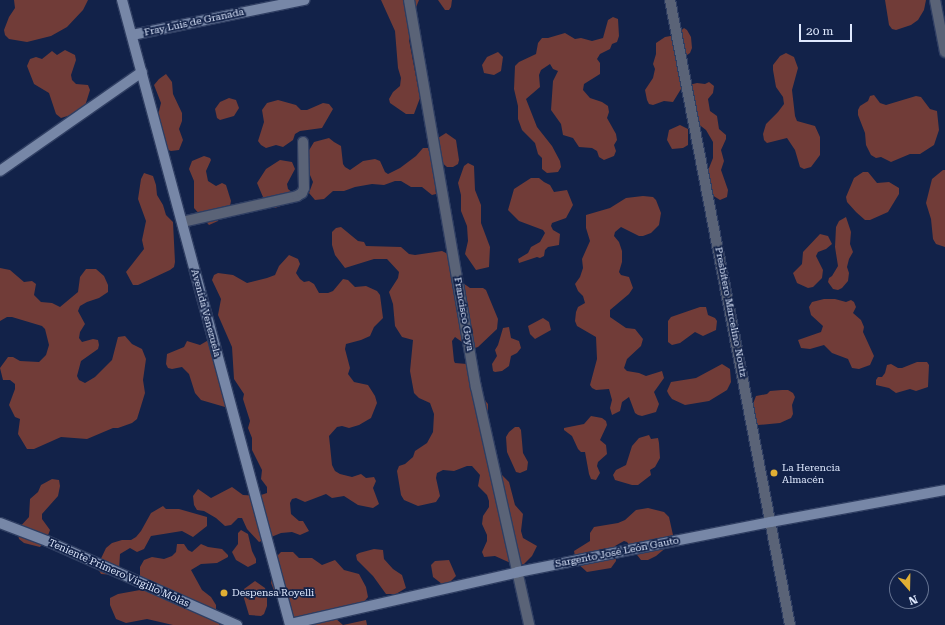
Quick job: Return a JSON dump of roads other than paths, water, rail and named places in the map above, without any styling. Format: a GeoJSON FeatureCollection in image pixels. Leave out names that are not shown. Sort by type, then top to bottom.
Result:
{"type":"FeatureCollection","features":[{"type":"Feature","properties":{"kind":"street","name":"Avenida Venezuela"},"geometry":{"type":"LineString","coordinates":[[122,0],[290,625]]}},
{"type":"Feature","properties":{"kind":"street","name":"Fray Luis de Granada"},"geometry":{"type":"LineString","coordinates":[[132,35],[304,0]]}},
{"type":"Feature","properties":{"kind":"street","name":"Francisco Goya"},"geometry":{"type":"LineString","coordinates":[[409,0],[476,387],[529,625]]}},
{"type":"Feature","properties":{"kind":"street","name":"Presbítero Marcelino Noutz"},"geometry":{"type":"LineString","coordinates":[[670,0],[790,625]]}},
{"type":"Feature","properties":{"kind":"street"},"geometry":{"type":"LineString","coordinates":[[935,0],[945,52]]}},
{"type":"Feature","properties":{"kind":"street"},"geometry":{"type":"LineString","coordinates":[[0,170],[142,72]]}},
{"type":"Feature","properties":{"kind":"street"},"geometry":{"type":"LineString","coordinates":[[182,222],[297,196],[302,193],[304,188],[303,142]]}},
{"type":"Feature","properties":{"kind":"street","name":"Sargento José León Gauto"},"geometry":{"type":"LineString","coordinates":[[290,625],[518,572],[771,522],[945,490]]}},
{"type":"Feature","properties":{"kind":"street","name":"Teniente Primero Virgilio Molas"},"geometry":{"type":"LineString","coordinates":[[0,523],[47,541],[237,625]]}},
{"type":"Feature","properties":{"kind":"place","name":"La Herencia Almacén"},"geometry":{"type":"Point","coordinates":[774,473]}},
{"type":"Feature","properties":{"kind":"place","name":"Despensa Royelli"},"geometry":{"type":"Point","coordinates":[224,593]}}]}
